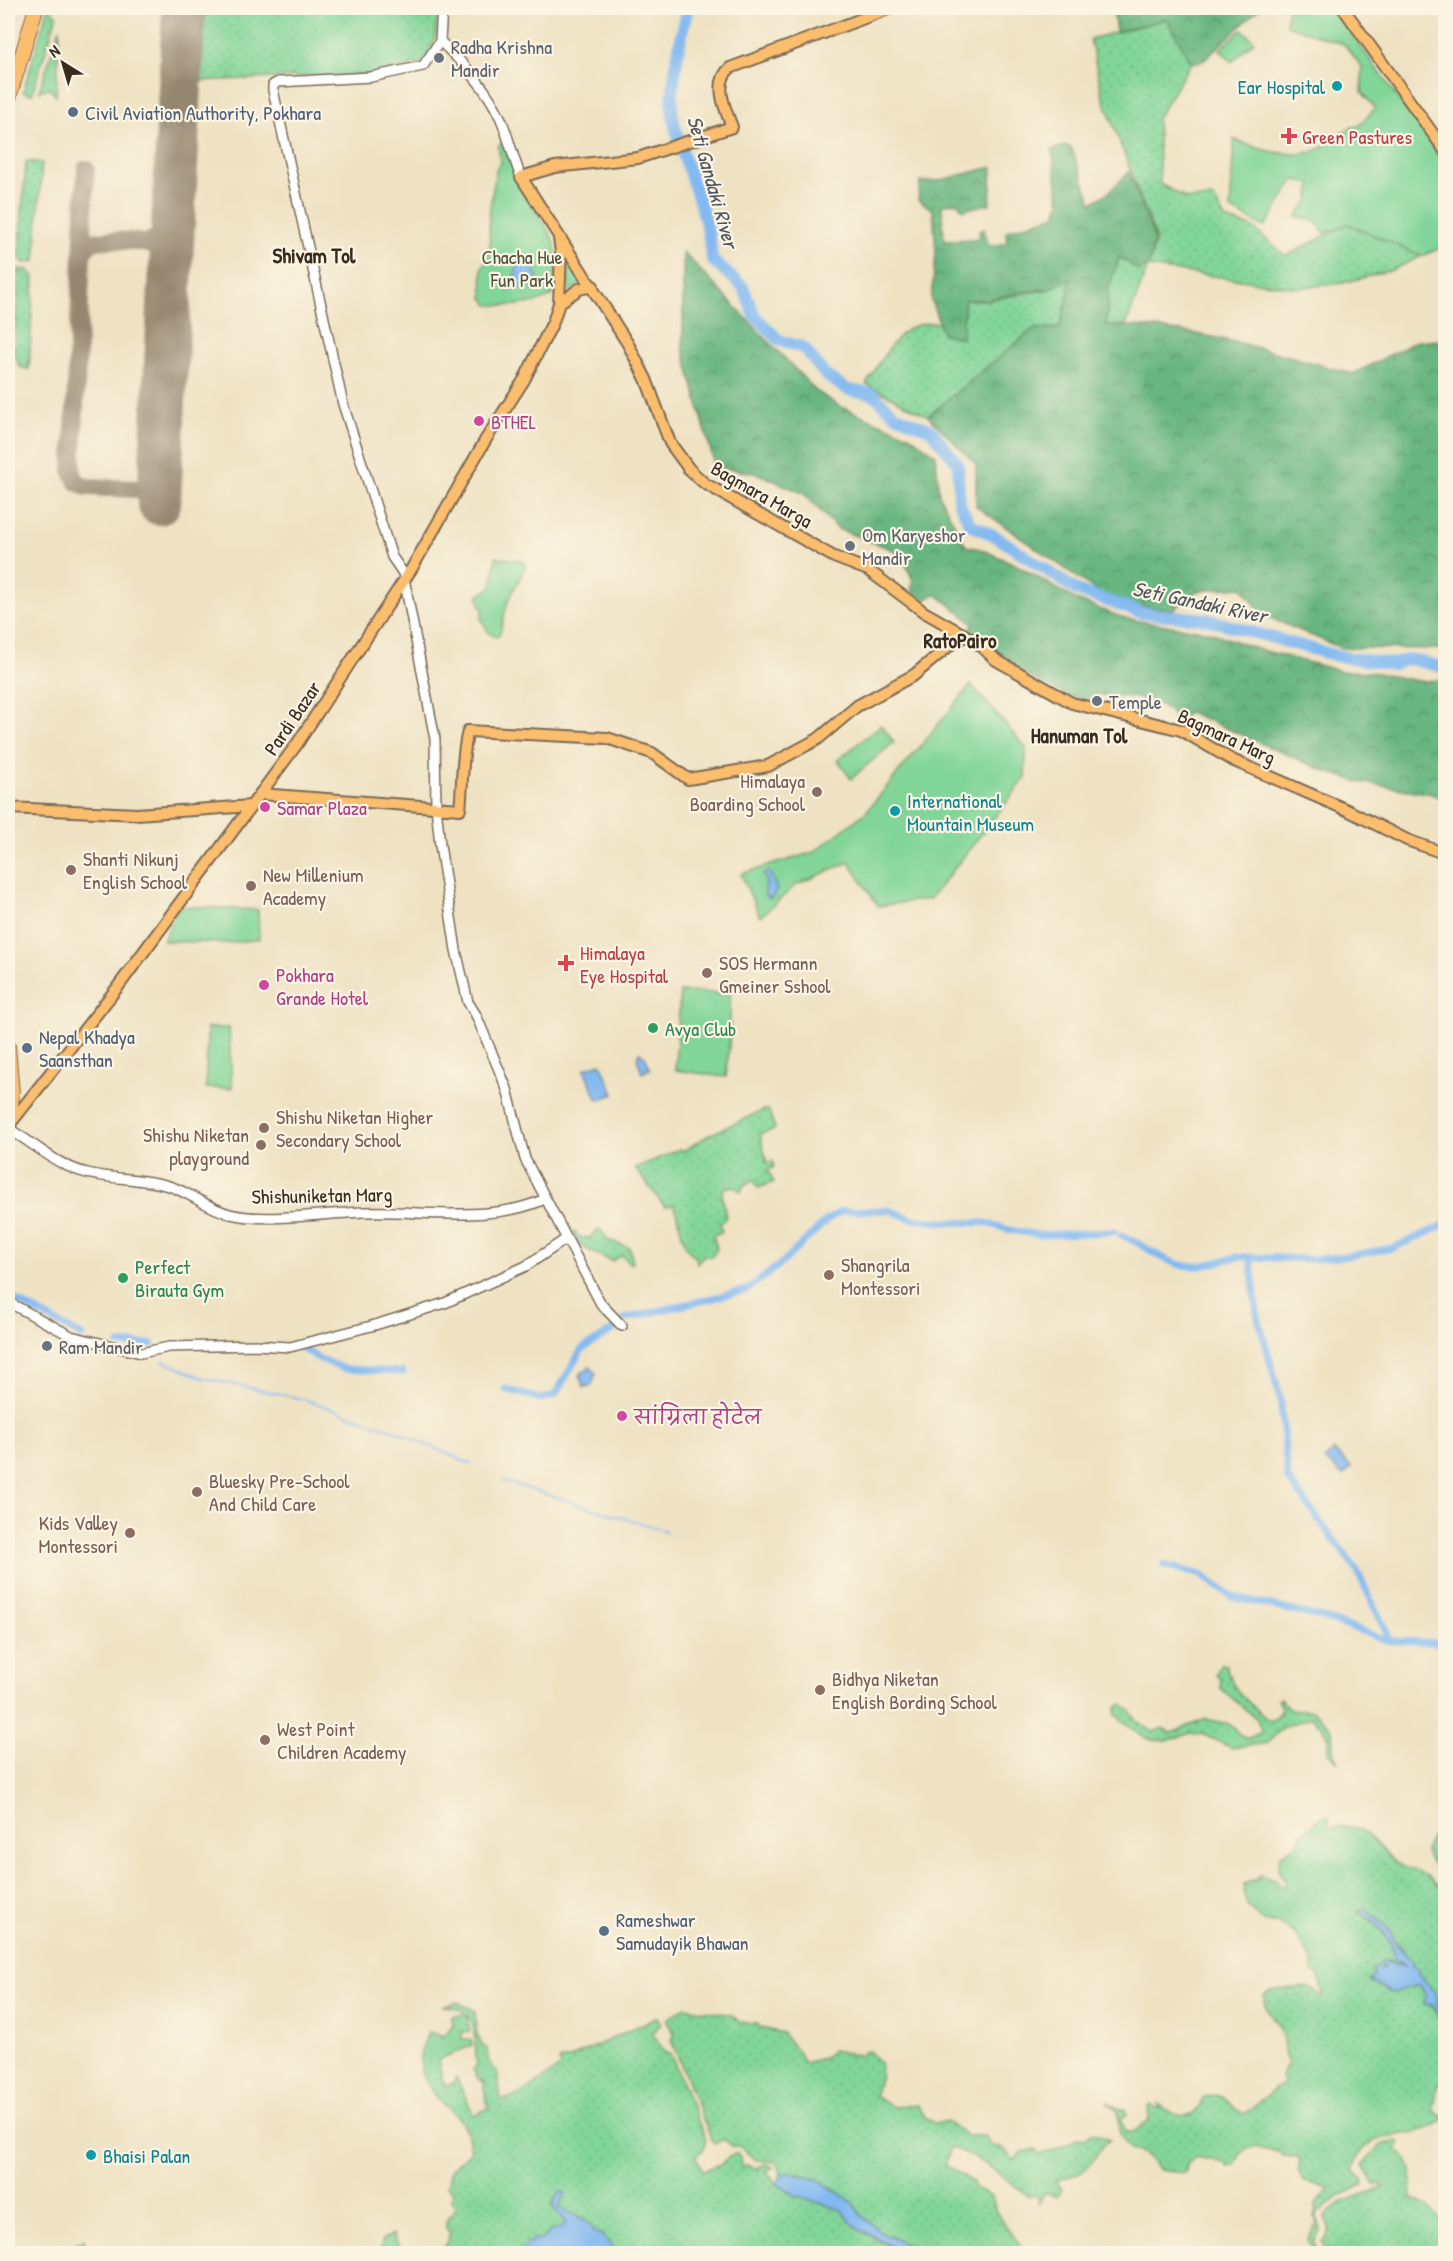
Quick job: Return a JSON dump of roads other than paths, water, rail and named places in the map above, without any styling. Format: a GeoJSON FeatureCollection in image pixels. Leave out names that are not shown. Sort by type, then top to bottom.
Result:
{"type":"FeatureCollection","features":[{"type":"Feature","properties":{"kind":"highway"},"geometry":{"type":"LineString","coordinates":[[8,101],[36,8]]}},
{"type":"Feature","properties":{"kind":"highway"},"geometry":{"type":"LineString","coordinates":[[8,1046],[12,1094],[9,1124]]}},
{"type":"Feature","properties":{"kind":"main road"},"geometry":{"type":"LineString","coordinates":[[521,177],[555,167],[638,158],[732,127],[721,82],[723,74],[741,63],[891,8]]}},
{"type":"Feature","properties":{"kind":"main road"},"geometry":{"type":"LineString","coordinates":[[1343,8],[1446,152]]}},
{"type":"Feature","properties":{"kind":"main road","name":"Bagmara Marga"},"geometry":{"type":"LineString","coordinates":[[521,177],[593,286],[646,379],[670,443],[689,469],[704,483],[834,556],[868,570],[924,612],[965,636]]}},
{"type":"Feature","properties":{"kind":"main road","name":"Pardi Bazar"},"geometry":{"type":"LineString","coordinates":[[9,1124],[117,988],[313,722],[404,579],[524,380],[559,303],[561,252],[558,235]]}},
{"type":"Feature","properties":{"kind":"main road"},"geometry":{"type":"LineString","coordinates":[[559,303],[579,289],[593,286]]}},
{"type":"Feature","properties":{"kind":"main road"},"geometry":{"type":"LineString","coordinates":[[260,794],[460,809],[464,773],[462,755],[468,731],[607,738],[652,753],[688,778],[768,766],[818,739],[857,706],[914,675],[965,636]]}},
{"type":"Feature","properties":{"kind":"main road","name":"Bagmara Marg"},"geometry":{"type":"LineString","coordinates":[[965,636],[977,642],[996,660],[1072,703],[1181,730],[1232,760],[1327,801],[1407,840],[1446,854]]}},
{"type":"Feature","properties":{"kind":"main road"},"geometry":{"type":"LineString","coordinates":[[8,808],[137,814],[251,806]]}},
{"type":"Feature","properties":{"kind":"street"},"geometry":{"type":"LineString","coordinates":[[442,8],[440,41],[430,59],[423,66],[371,76],[278,82],[273,87],[344,404],[392,557],[400,567],[404,579],[435,739],[436,806],[456,950],[468,1002],[504,1081],[525,1159],[545,1199],[555,1212],[566,1239],[601,1304],[622,1326]]}},
{"type":"Feature","properties":{"kind":"street"},"geometry":{"type":"LineString","coordinates":[[440,41],[468,68],[494,107],[505,129],[521,177]]}},
{"type":"Feature","properties":{"kind":"street","name":"Shishuniketan Marg"},"geometry":{"type":"LineString","coordinates":[[9,1124],[71,1168],[109,1178],[160,1184],[229,1214],[274,1216],[368,1212],[478,1213],[525,1208],[545,1199]]}},
{"type":"Feature","properties":{"kind":"street"},"geometry":{"type":"LineString","coordinates":[[8,1302],[71,1336],[147,1351],[255,1345],[290,1347],[375,1325],[445,1303],[526,1266],[566,1239]]}},
{"type":"Feature","properties":{"kind":"water"},"geometry":{"type":"Polygon","coordinates":[[[523,261],[534,269],[537,281],[527,288],[518,286],[509,290],[509,280],[516,274],[517,264],[523,261]]]}},
{"type":"Feature","properties":{"kind":"water"},"geometry":{"type":"Polygon","coordinates":[[[769,871],[777,889],[771,899],[765,896],[766,879],[763,875],[769,871]]]}},
{"type":"Feature","properties":{"kind":"water"},"geometry":{"type":"Polygon","coordinates":[[[639,1053],[645,1056],[650,1069],[642,1073],[637,1058],[639,1053]]]}},
{"type":"Feature","properties":{"kind":"water"},"geometry":{"type":"Polygon","coordinates":[[[601,1063],[614,1094],[598,1100],[584,1069],[601,1063]]]}},
{"type":"Feature","properties":{"kind":"water"},"geometry":{"type":"Polygon","coordinates":[[[590,1367],[596,1373],[592,1385],[584,1387],[579,1375],[590,1367]]]}},
{"type":"Feature","properties":{"kind":"water"},"geometry":{"type":"Polygon","coordinates":[[[1333,1450],[1351,1467],[1343,1476],[1325,1460],[1333,1450]]]}},
{"type":"Feature","properties":{"kind":"water"},"geometry":{"type":"Polygon","coordinates":[[[1364,1908],[1390,1930],[1394,1941],[1412,1961],[1412,1966],[1419,1970],[1418,1974],[1435,1993],[1445,2021],[1437,2017],[1437,2010],[1432,2005],[1424,2004],[1426,1995],[1419,1985],[1391,1993],[1369,1980],[1374,1975],[1375,1967],[1383,1969],[1381,1961],[1404,1966],[1401,1961],[1394,1960],[1391,1945],[1383,1931],[1358,1911],[1364,1908]]]}},
{"type":"Feature","properties":{"kind":"water"},"geometry":{"type":"Polygon","coordinates":[[[794,2173],[819,2180],[852,2202],[861,2215],[882,2233],[924,2253],[886,2253],[897,2251],[852,2223],[842,2210],[795,2195],[777,2184],[780,2174],[794,2173]]]}},
{"type":"Feature","properties":{"kind":"water"},"geometry":{"type":"Polygon","coordinates":[[[560,2191],[566,2193],[558,2207],[584,2219],[593,2232],[602,2235],[617,2253],[518,2253],[533,2239],[541,2240],[551,2231],[563,2227],[565,2222],[552,2206],[560,2191]]]}},
{"type":"Feature","properties":{"kind":"waterway","name":"Seti Gandaki River"},"geometry":{"type":"LineString","coordinates":[[688,8],[674,78],[673,117],[682,153],[706,223],[712,260],[743,287],[755,316],[779,340],[804,348],[825,375],[848,390],[873,394],[895,415],[931,430],[958,464],[959,502],[970,524],[997,537],[1076,590],[1142,613],[1206,619],[1337,656],[1393,664],[1410,659],[1446,668]]}},
{"type":"Feature","properties":{"kind":"waterway"},"geometry":{"type":"LineString","coordinates":[[842,1211],[888,1210]]}},
{"type":"Feature","properties":{"kind":"waterway"},"geometry":{"type":"LineString","coordinates":[[892,1211],[912,1219],[939,1222]]}},
{"type":"Feature","properties":{"kind":"waterway"},"geometry":{"type":"LineString","coordinates":[[624,1319],[747,1290],[783,1262],[827,1220],[840,1212]]}},
{"type":"Feature","properties":{"kind":"waterway"},"geometry":{"type":"LineString","coordinates":[[942,1222],[987,1223],[1009,1230],[1040,1235],[1114,1232]]}},
{"type":"Feature","properties":{"kind":"waterway"},"geometry":{"type":"LineString","coordinates":[[1352,1255],[1393,1248],[1446,1224]]}},
{"type":"Feature","properties":{"kind":"waterway"},"geometry":{"type":"LineString","coordinates":[[1121,1235],[1168,1261],[1185,1266]]}},
{"type":"Feature","properties":{"kind":"waterway"},"geometry":{"type":"LineString","coordinates":[[1315,1259],[1348,1256]]}},
{"type":"Feature","properties":{"kind":"waterway"},"geometry":{"type":"LineString","coordinates":[[1190,1266],[1201,1266],[1238,1257]]}},
{"type":"Feature","properties":{"kind":"waterway"},"geometry":{"type":"LineString","coordinates":[[1244,1257],[1310,1259]]}},
{"type":"Feature","properties":{"kind":"waterway"},"geometry":{"type":"LineString","coordinates":[[1251,1263],[1257,1314],[1280,1397],[1288,1479],[1356,1569],[1388,1635]]}},
{"type":"Feature","properties":{"kind":"waterway"},"geometry":{"type":"LineString","coordinates":[[8,1296],[82,1336]]}},
{"type":"Feature","properties":{"kind":"waterway"},"geometry":{"type":"LineString","coordinates":[[505,1389],[541,1399],[555,1395],[582,1349],[619,1326]]}},
{"type":"Feature","properties":{"kind":"waterway"},"geometry":{"type":"LineString","coordinates":[[119,1344],[152,1344]]}},
{"type":"Feature","properties":{"kind":"waterway"},"geometry":{"type":"LineString","coordinates":[[136,1344],[143,1350]]}},
{"type":"Feature","properties":{"kind":"waterway"},"geometry":{"type":"LineString","coordinates":[[302,1348],[344,1369],[403,1372]]}},
{"type":"Feature","properties":{"kind":"waterway"},"geometry":{"type":"LineString","coordinates":[[163,1361],[203,1378],[303,1399],[393,1430],[471,1464]]}},
{"type":"Feature","properties":{"kind":"waterway"},"geometry":{"type":"LineString","coordinates":[[503,1481],[666,1531]]}},
{"type":"Feature","properties":{"kind":"waterway"},"geometry":{"type":"LineString","coordinates":[[1164,1565],[1201,1575],[1233,1597],[1320,1617],[1390,1641]]}},
{"type":"Feature","properties":{"kind":"waterway"},"geometry":{"type":"LineString","coordinates":[[1393,1641],[1446,1643]]}},
{"type":"Feature","properties":{"kind":"place","name":"Radha Krishna Mandir"},"geometry":{"type":"Point","coordinates":[439,58]}},
{"type":"Feature","properties":{"kind":"place","name":"Ear Hospital"},"geometry":{"type":"Point","coordinates":[1337,86]}},
{"type":"Feature","properties":{"kind":"place","name":"Civil Aviation Authority, Pokhara"},"geometry":{"type":"Point","coordinates":[73,112]}},
{"type":"Feature","properties":{"kind":"place","name":"Green Pastures"},"geometry":{"type":"Point","coordinates":[1289,136]}},
{"type":"Feature","properties":{"kind":"place","name":"BTHEL"},"geometry":{"type":"Point","coordinates":[479,421]}},
{"type":"Feature","properties":{"kind":"place","name":"Om Karyeshor Mandir"},"geometry":{"type":"Point","coordinates":[850,546]}},
{"type":"Feature","properties":{"kind":"place","name":"Temple"},"geometry":{"type":"Point","coordinates":[1097,701]}},
{"type":"Feature","properties":{"kind":"place","name":"Himalaya Boarding School"},"geometry":{"type":"Point","coordinates":[817,792]}},
{"type":"Feature","properties":{"kind":"place","name":"Samar Plaza"},"geometry":{"type":"Point","coordinates":[265,807]}},
{"type":"Feature","properties":{"kind":"place","name":"International Mountain Museum"},"geometry":{"type":"Point","coordinates":[895,811]}},
{"type":"Feature","properties":{"kind":"place","name":"Shanti Nikunj English School"},"geometry":{"type":"Point","coordinates":[71,870]}},
{"type":"Feature","properties":{"kind":"place","name":"New Millenium Academy"},"geometry":{"type":"Point","coordinates":[251,886]}},
{"type":"Feature","properties":{"kind":"place","name":"Himalaya Eye Hospital"},"geometry":{"type":"Point","coordinates":[566,963]}},
{"type":"Feature","properties":{"kind":"place","name":"SOS Hermann Gmeiner Sshool"},"geometry":{"type":"Point","coordinates":[707,973]}},
{"type":"Feature","properties":{"kind":"place","name":"Pokhara Grande Hotel"},"geometry":{"type":"Point","coordinates":[264,985]}},
{"type":"Feature","properties":{"kind":"place","name":"Avya Club"},"geometry":{"type":"Point","coordinates":[653,1028]}},
{"type":"Feature","properties":{"kind":"place","name":"Nepal Khadya Saansthan"},"geometry":{"type":"Point","coordinates":[27,1048]}},
{"type":"Feature","properties":{"kind":"place","name":"Shishu Niketan Higher Secondary School"},"geometry":{"type":"Point","coordinates":[264,1128]}},
{"type":"Feature","properties":{"kind":"place","name":"Shishu Niketan playground"},"geometry":{"type":"Point","coordinates":[261,1145]}},
{"type":"Feature","properties":{"kind":"place","name":"Shangrila Montessori"},"geometry":{"type":"Point","coordinates":[829,1275]}},
{"type":"Feature","properties":{"kind":"place","name":"Perfect Birauta Gym"},"geometry":{"type":"Point","coordinates":[123,1278]}},
{"type":"Feature","properties":{"kind":"place","name":"Ram Mandir"},"geometry":{"type":"Point","coordinates":[47,1346]}},
{"type":"Feature","properties":{"kind":"place","name":"सांग्रिला होटेल"},"geometry":{"type":"Point","coordinates":[622,1416]}},
{"type":"Feature","properties":{"kind":"place","name":"Bluesky Pre-School And Child Care"},"geometry":{"type":"Point","coordinates":[197,1492]}},
{"type":"Feature","properties":{"kind":"place","name":"Kids Valley Montessori"},"geometry":{"type":"Point","coordinates":[130,1533]}},
{"type":"Feature","properties":{"kind":"place","name":"Bidhya Niketan English Bording School"},"geometry":{"type":"Point","coordinates":[820,1690]}},
{"type":"Feature","properties":{"kind":"place","name":"West Point Children Academy"},"geometry":{"type":"Point","coordinates":[265,1740]}},
{"type":"Feature","properties":{"kind":"place","name":"Rameshwar Samudayik Bhawan"},"geometry":{"type":"Point","coordinates":[604,1931]}},
{"type":"Feature","properties":{"kind":"place","name":"Bhaisi Palan"},"geometry":{"type":"Point","coordinates":[91,2155]}},
{"type":"Feature","properties":{"kind":"district","name":"Shivam Tol"},"geometry":{"type":"Point","coordinates":[314,255]}},
{"type":"Feature","properties":{"kind":"district","name":"RatoPairo"},"geometry":{"type":"Point","coordinates":[960,640]}},
{"type":"Feature","properties":{"kind":"district","name":"Hanuman Tol"},"geometry":{"type":"Point","coordinates":[1079,735]}},
{"type":"Feature","properties":{"kind":"park label","name":"Chacha Hue Fun Park"},"geometry":{"type":"Point","coordinates":[522,268]}}]}
